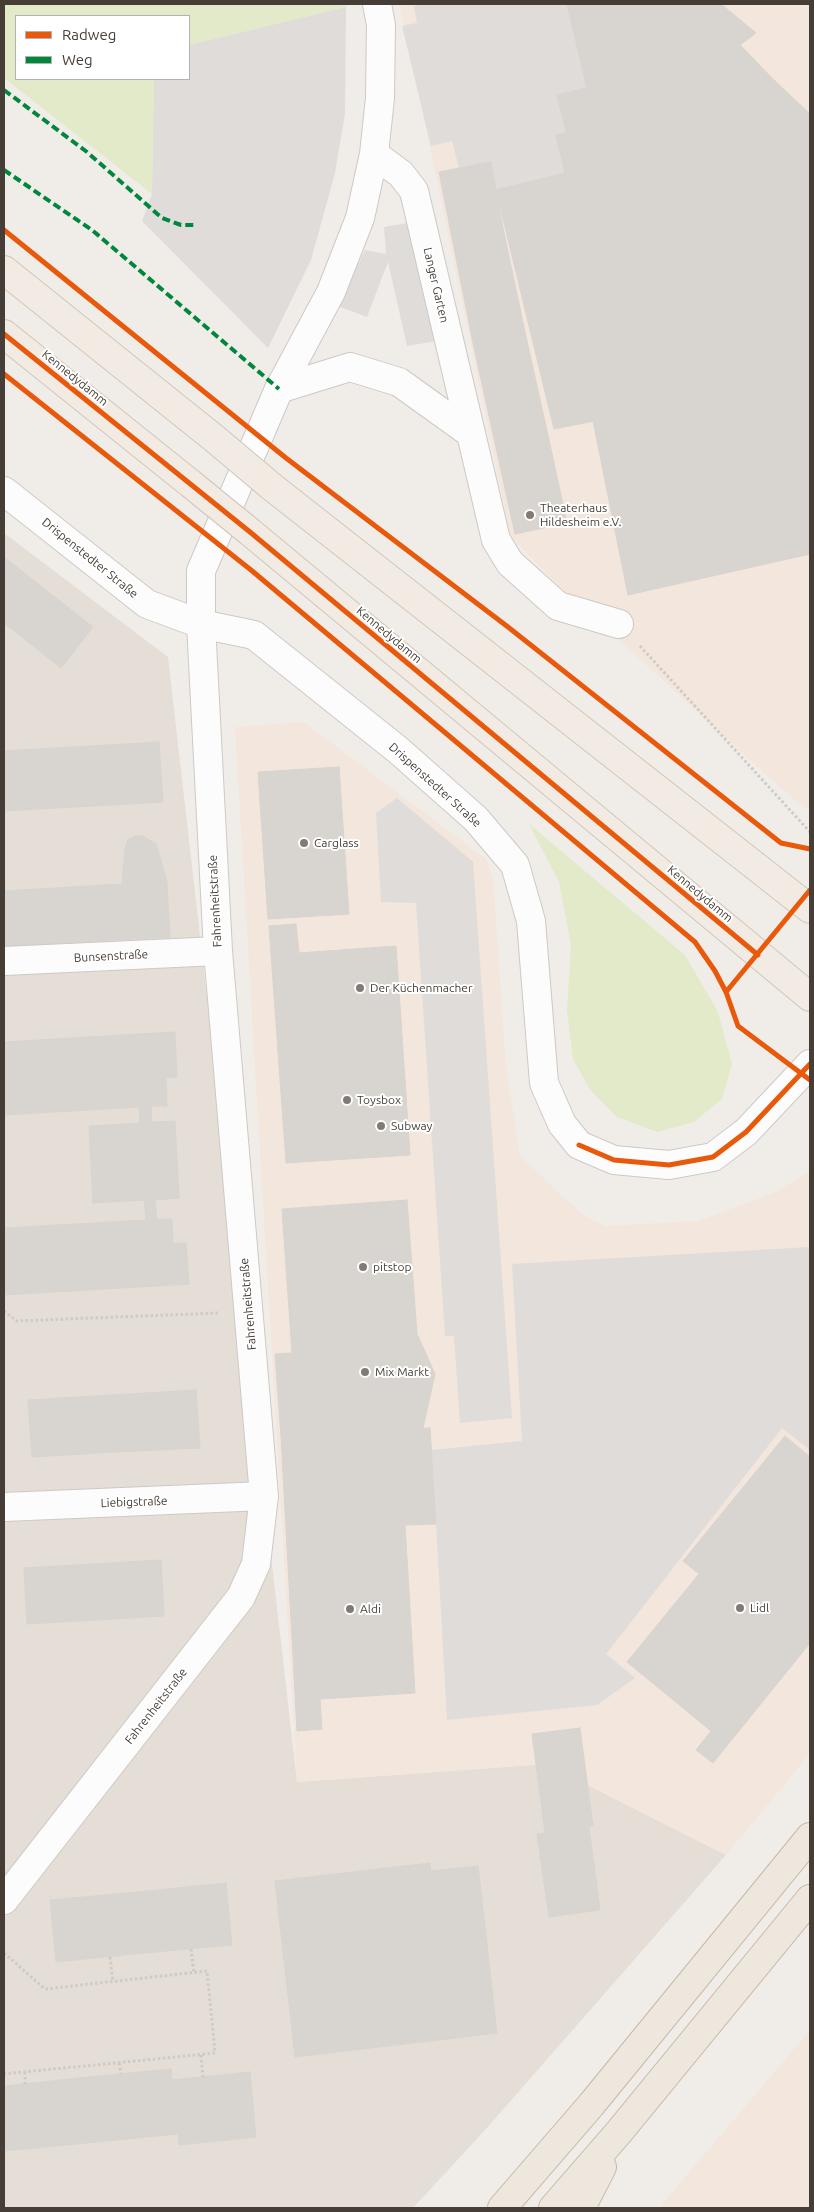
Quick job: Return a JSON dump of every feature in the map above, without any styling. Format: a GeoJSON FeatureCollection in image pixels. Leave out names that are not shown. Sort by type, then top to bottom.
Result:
{"type":"FeatureCollection","features":[{"type":"Feature","properties":{"kind":"highway"},"geometry":{"type":"LineString","coordinates":[[502,2208],[591,2105],[810,1837]]}},
{"type":"Feature","properties":{"kind":"highway"},"geometry":{"type":"LineString","coordinates":[[553,2208],[619,2132],[810,1899]]}},
{"type":"Feature","properties":{"kind":"highway"},"geometry":{"type":"LineString","coordinates":[[581,2208],[619,2132]]}},
{"type":"Feature","properties":{"kind":"main road"},"geometry":{"type":"LineString","coordinates":[[4,270],[272,487],[810,909]]}},
{"type":"Feature","properties":{"kind":"main road","name":"Kennedydamm"},"geometry":{"type":"LineString","coordinates":[[4,334],[250,532],[810,997]]}},
{"type":"Feature","properties":{"kind":"street"},"geometry":{"type":"LineString","coordinates":[[201,624],[201,571],[279,389],[331,292],[360,218],[374,154],[380,98],[381,25],[377,4]]}},
{"type":"Feature","properties":{"kind":"street","name":"Langer Garten"},"geometry":{"type":"LineString","coordinates":[[374,154],[401,174],[414,191],[496,540],[510,563],[558,606],[619,624]]}},
{"type":"Feature","properties":{"kind":"street"},"geometry":{"type":"LineString","coordinates":[[279,389],[350,367],[399,382],[470,433]]}},
{"type":"Feature","properties":{"kind":"street","name":"Drispenstedter Straße"},"geometry":{"type":"LineString","coordinates":[[4,491],[147,604],[201,624],[254,635],[398,750],[476,819],[515,865],[530,921],[544,1083],[562,1124],[579,1145],[614,1160],[669,1166],[713,1157],[746,1132],[810,1064]]}},
{"type":"Feature","properties":{"kind":"street","name":"Fahrenheitstraße"},"geometry":{"type":"LineString","coordinates":[[7,1890],[241,1597],[256,1564],[264,1496],[218,951],[201,624]]}},
{"type":"Feature","properties":{"kind":"street","name":"Bunsenstraße"},"geometry":{"type":"LineString","coordinates":[[4,962],[218,951]]}},
{"type":"Feature","properties":{"kind":"street","name":"Liebigstraße"},"geometry":{"type":"LineString","coordinates":[[4,1507],[264,1496]]}},
{"type":"Feature","properties":{"kind":"path"},"geometry":{"type":"LineString","coordinates":[[619,624],[810,832]]}},
{"type":"Feature","properties":{"kind":"path"},"geometry":{"type":"LineString","coordinates":[[4,1311],[17,1321],[248,1311]]}},
{"type":"Feature","properties":{"kind":"path"},"geometry":{"type":"LineString","coordinates":[[191,1949],[194,1973]]}},
{"type":"Feature","properties":{"kind":"path"},"geometry":{"type":"LineString","coordinates":[[4,1953],[45,1989],[207,1971],[215,2053],[4,2074]]}},
{"type":"Feature","properties":{"kind":"path"},"geometry":{"type":"LineString","coordinates":[[110,1957],[113,1982]]}},
{"type":"Feature","properties":{"kind":"path"},"geometry":{"type":"LineString","coordinates":[[201,2055],[204,2077]]}},
{"type":"Feature","properties":{"kind":"path"},"geometry":{"type":"LineString","coordinates":[[119,2063],[121,2074]]}},
{"type":"Feature","properties":{"kind":"path"},"geometry":{"type":"LineString","coordinates":[[25,2072],[25,2084]]}},
{"type":"Feature","properties":{"kind":"shaded area"},"geometry":{"type":"Polygon","coordinates":[[[400,4],[810,4],[810,810],[793,799],[564,590],[511,538],[400,4]]]}},
{"type":"Feature","properties":{"kind":"shaded area"},"geometry":{"type":"Polygon","coordinates":[[[424,4],[567,4],[587,88],[557,96],[566,132],[556,135],[565,173],[496,190],[491,162],[459,168],[452,141],[431,146],[402,26],[417,23],[414,6],[424,4]]]}},
{"type":"Feature","properties":{"kind":"shaded area"},"geometry":{"type":"Polygon","coordinates":[[[346,7],[345,114],[335,173],[311,260],[268,348],[142,221],[152,194],[154,80],[190,80],[190,45],[346,7]]]}},
{"type":"Feature","properties":{"kind":"shaded area"},"geometry":{"type":"Polygon","coordinates":[[[413,222],[437,341],[407,346],[388,262],[367,317],[338,306],[365,250],[386,254],[384,227],[413,222]]]}},
{"type":"Feature","properties":{"kind":"shaded area"},"geometry":{"type":"Polygon","coordinates":[[[4,533],[168,657],[297,1782],[546,1764],[726,1855],[485,2130],[413,2208],[4,2208],[4,533]]]}},
{"type":"Feature","properties":{"kind":"shaded area"},"geometry":{"type":"Polygon","coordinates":[[[304,722],[486,859],[493,878],[506,1066],[520,1156],[583,1215],[606,1226],[698,1221],[776,1192],[810,1171],[810,1754],[726,1855],[546,1764],[297,1782],[235,727],[304,722]]]}},
{"type":"Feature","properties":{"kind":"shaded area"},"geometry":{"type":"Polygon","coordinates":[[[397,798],[473,862],[512,1418],[460,1423],[454,1336],[445,1336],[416,903],[381,902],[376,813],[397,798]]]}},
{"type":"Feature","properties":{"kind":"shaded area"},"geometry":{"type":"Polygon","coordinates":[[[810,1247],[810,1450],[782,1428],[606,1654],[635,1678],[597,1705],[447,1720],[432,1450],[522,1441],[512,1264],[810,1247]]]}},
{"type":"Feature","properties":{"kind":"shaded area"},"geometry":{"type":"Polygon","coordinates":[[[810,2030],[810,2208],[662,2208],[663,2203],[810,2030]]]}},
{"type":"Feature","properties":{"kind":"green space"},"geometry":{"type":"Polygon","coordinates":[[[4,4],[345,4],[346,7],[190,45],[190,15],[15,15],[15,80],[154,80],[152,194],[4,78],[4,4]]]}},
{"type":"Feature","properties":{"kind":"green space"},"geometry":{"type":"Polygon","coordinates":[[[529,824],[685,955],[718,1012],[732,1064],[722,1099],[694,1122],[657,1132],[617,1117],[591,1091],[573,1059],[567,1010],[571,945],[559,882],[529,824]]]}},
{"type":"Feature","properties":{"kind":"building"},"geometry":{"type":"Polygon","coordinates":[[[567,4],[721,4],[756,33],[740,45],[775,81],[566,132],[557,95],[587,88],[567,4]]]}},
{"type":"Feature","properties":{"kind":"building"},"geometry":{"type":"Polygon","coordinates":[[[775,81],[810,114],[810,378],[554,429],[496,190],[565,173],[556,135],[775,81]]]}},
{"type":"Feature","properties":{"kind":"building"},"geometry":{"type":"Polygon","coordinates":[[[491,162],[503,228],[452,238],[439,172],[491,162]]]}},
{"type":"Feature","properties":{"kind":"building"},"geometry":{"type":"Polygon","coordinates":[[[503,228],[525,332],[473,343],[452,238],[503,228]]]}},
{"type":"Feature","properties":{"kind":"building"},"geometry":{"type":"Polygon","coordinates":[[[525,332],[549,440],[497,452],[473,343],[525,332]]]}},
{"type":"Feature","properties":{"kind":"building"},"geometry":{"type":"Polygon","coordinates":[[[810,378],[810,554],[628,595],[593,421],[810,378]]]}},
{"type":"Feature","properties":{"kind":"building"},"geometry":{"type":"Polygon","coordinates":[[[549,440],[567,523],[515,534],[497,452],[549,440]]]}},
{"type":"Feature","properties":{"kind":"building"},"geometry":{"type":"Polygon","coordinates":[[[4,557],[93,627],[61,668],[4,623],[4,557]]]}},
{"type":"Feature","properties":{"kind":"building"},"geometry":{"type":"Polygon","coordinates":[[[159,742],[163,802],[4,811],[4,751],[159,742]]]}},
{"type":"Feature","properties":{"kind":"building","name":"Carglass"},"geometry":{"type":"Polygon","coordinates":[[[339,767],[349,914],[268,919],[258,772],[339,767]]]}},
{"type":"Feature","properties":{"kind":"building"},"geometry":{"type":"Polygon","coordinates":[[[135,836],[143,836],[156,844],[167,882],[170,937],[4,946],[4,861],[5,891],[122,884],[125,848],[128,840],[135,836]]]}},
{"type":"Feature","properties":{"kind":"building"},"geometry":{"type":"Polygon","coordinates":[[[296,924],[299,953],[396,946],[410,1155],[286,1163],[269,926],[296,924]]]}},
{"type":"Feature","properties":{"kind":"building"},"geometry":{"type":"Polygon","coordinates":[[[175,1032],[177,1077],[166,1078],[167,1106],[151,1106],[152,1122],[175,1121],[179,1198],[155,1200],[157,1219],[172,1219],[173,1243],[186,1243],[189,1284],[4,1295],[4,1228],[146,1220],[144,1200],[93,1203],[89,1126],[140,1123],[139,1107],[4,1115],[4,1042],[175,1032]]]}},
{"type":"Feature","properties":{"kind":"building"},"geometry":{"type":"Polygon","coordinates":[[[407,1200],[417,1334],[435,1374],[423,1428],[281,1436],[275,1354],[292,1353],[282,1209],[407,1200]]]}},
{"type":"Feature","properties":{"kind":"building"},"geometry":{"type":"Polygon","coordinates":[[[196,1390],[200,1448],[116,1452],[112,1395],[196,1390]]]}},
{"type":"Feature","properties":{"kind":"building"},"geometry":{"type":"Polygon","coordinates":[[[112,1395],[116,1452],[32,1457],[28,1400],[112,1395]]]}},
{"type":"Feature","properties":{"kind":"building","name":"Aldi"},"geometry":{"type":"Polygon","coordinates":[[[430,1428],[436,1524],[405,1525],[415,1693],[320,1699],[322,1729],[297,1731],[281,1436],[430,1428]]]}},
{"type":"Feature","properties":{"kind":"building","name":"Lidl"},"geometry":{"type":"Polygon","coordinates":[[[785,1436],[810,1457],[810,1643],[713,1763],[696,1750],[711,1731],[627,1662],[699,1574],[683,1561],[785,1436]]]}},
{"type":"Feature","properties":{"kind":"building"},"geometry":{"type":"Polygon","coordinates":[[[161,1560],[164,1616],[96,1620],[92,1564],[161,1560]]]}},
{"type":"Feature","properties":{"kind":"building"},"geometry":{"type":"Polygon","coordinates":[[[92,1564],[96,1620],[27,1624],[24,1568],[92,1564]]]}},
{"type":"Feature","properties":{"kind":"building"},"geometry":{"type":"Polygon","coordinates":[[[580,1728],[593,1826],[545,1833],[532,1734],[580,1728]]]}},
{"type":"Feature","properties":{"kind":"building"},"geometry":{"type":"Polygon","coordinates":[[[589,1827],[600,1910],[549,1917],[537,1834],[589,1827]]]}},
{"type":"Feature","properties":{"kind":"building"},"geometry":{"type":"Polygon","coordinates":[[[430,1863],[431,1871],[478,1866],[497,2033],[295,2057],[275,1881],[430,1863]]]}},
{"type":"Feature","properties":{"kind":"building"},"geometry":{"type":"Polygon","coordinates":[[[226,1883],[232,1945],[144,1953],[138,1892],[226,1883]]]}},
{"type":"Feature","properties":{"kind":"building"},"geometry":{"type":"Polygon","coordinates":[[[138,1892],[144,1953],[56,1962],[50,1900],[138,1892]]]}},
{"type":"Feature","properties":{"kind":"building"},"geometry":{"type":"Polygon","coordinates":[[[171,2069],[177,2134],[86,2143],[79,2078],[171,2069]]]}},
{"type":"Feature","properties":{"kind":"building"},"geometry":{"type":"Polygon","coordinates":[[[250,2072],[256,2137],[179,2145],[172,2080],[250,2072]]]}},
{"type":"Feature","properties":{"kind":"building"},"geometry":{"type":"Polygon","coordinates":[[[79,2078],[86,2143],[4,2151],[4,2086],[79,2078]]]}},
{"type":"Feature","properties":{"kind":"marked path"},"geometry":{"type":"LineString","coordinates":[[4,90],[87,152],[162,218],[181,225],[194,225]]}},
{"type":"Feature","properties":{"kind":"marked path"},"geometry":{"type":"LineString","coordinates":[[4,170],[92,230],[279,389]]}},
{"type":"Feature","properties":{"kind":"cycle path"},"geometry":{"type":"LineString","coordinates":[[4,230],[286,458],[508,627],[781,843],[810,849]]}},
{"type":"Feature","properties":{"kind":"cycle path"},"geometry":{"type":"LineString","coordinates":[[4,334],[250,532],[758,955]]}},
{"type":"Feature","properties":{"kind":"cycle path"},"geometry":{"type":"LineString","coordinates":[[4,374],[251,570],[695,942],[715,971],[726,992]]}},
{"type":"Feature","properties":{"kind":"cycle path"},"geometry":{"type":"LineString","coordinates":[[810,890],[726,992],[738,1026],[810,1080]]}},
{"type":"Feature","properties":{"kind":"cycle path"},"geometry":{"type":"LineString","coordinates":[[579,1145],[614,1160],[669,1165],[713,1157],[746,1132],[810,1064]]}},
{"type":"Feature","properties":{"kind":"place","name":"Theaterhaus Hildesheim e.V."},"geometry":{"type":"Point","coordinates":[530,515]}},
{"type":"Feature","properties":{"kind":"place","name":"Carglass"},"geometry":{"type":"Point","coordinates":[304,843]}},
{"type":"Feature","properties":{"kind":"place","name":"Der Küchenmacher"},"geometry":{"type":"Point","coordinates":[360,988]}},
{"type":"Feature","properties":{"kind":"place","name":"Toysbox"},"geometry":{"type":"Point","coordinates":[347,1100]}},
{"type":"Feature","properties":{"kind":"place","name":"Subway"},"geometry":{"type":"Point","coordinates":[381,1126]}},
{"type":"Feature","properties":{"kind":"place","name":"pitstop"},"geometry":{"type":"Point","coordinates":[363,1267]}},
{"type":"Feature","properties":{"kind":"place","name":"Mix Markt"},"geometry":{"type":"Point","coordinates":[365,1372]}},
{"type":"Feature","properties":{"kind":"place","name":"Lidl"},"geometry":{"type":"Point","coordinates":[740,1608]}},
{"type":"Feature","properties":{"kind":"place","name":"Aldi"},"geometry":{"type":"Point","coordinates":[350,1609]}}]}
